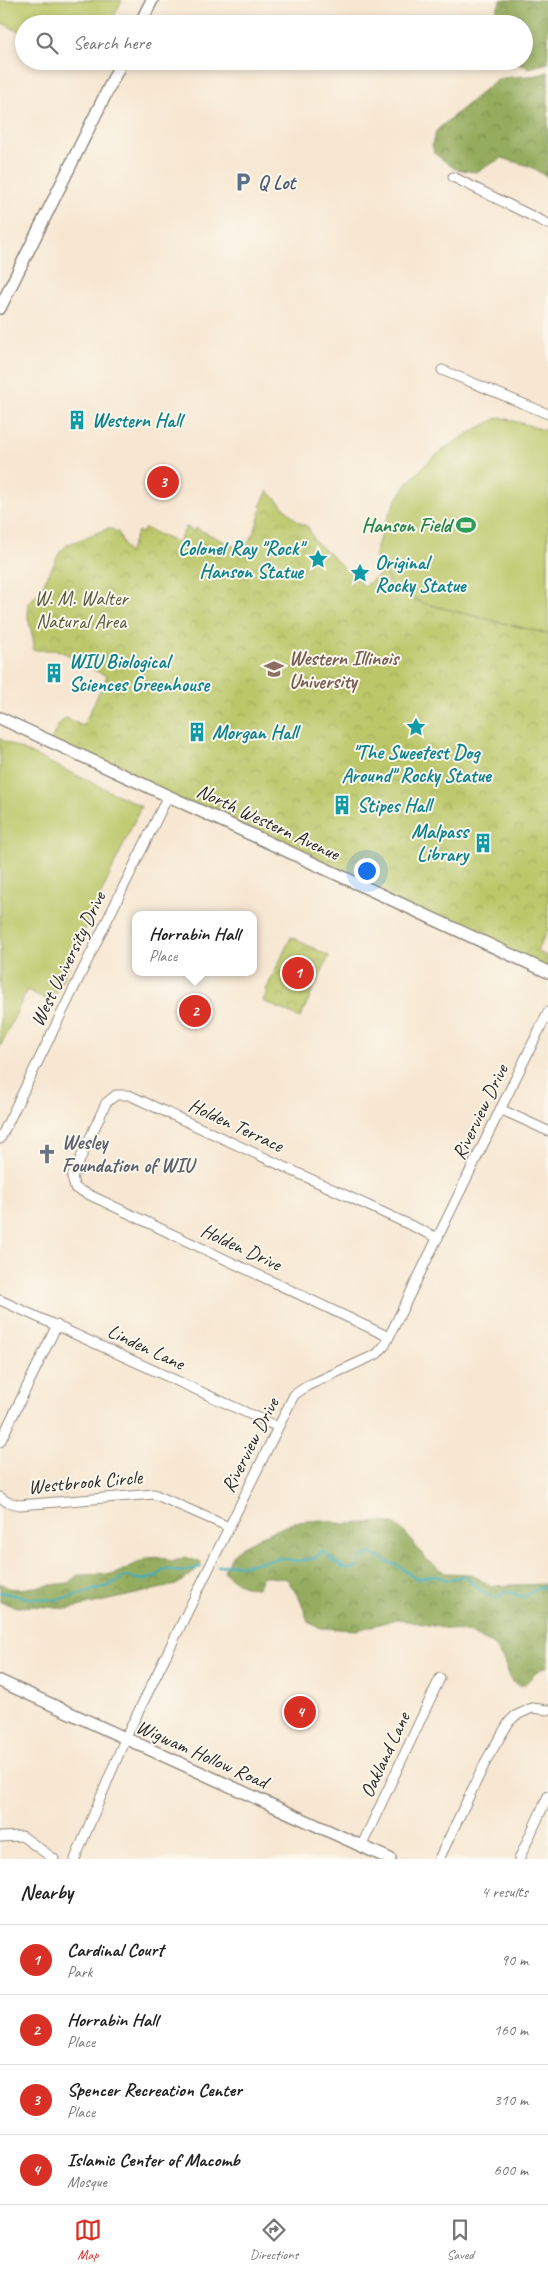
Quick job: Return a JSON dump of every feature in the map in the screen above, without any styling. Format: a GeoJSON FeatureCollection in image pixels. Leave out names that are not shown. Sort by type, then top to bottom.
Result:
{"type":"FeatureCollection","features":[{"type":"Feature","properties":{"kind":"street"},"geometry":{"type":"LineString","coordinates":[[144,15],[152,0]]}},
{"type":"Feature","properties":{"kind":"street"},"geometry":{"type":"LineString","coordinates":[[0,308],[118,70]]}},
{"type":"Feature","properties":{"kind":"street"},"geometry":{"type":"LineString","coordinates":[[453,177],[548,224]]}},
{"type":"Feature","properties":{"kind":"street"},"geometry":{"type":"LineString","coordinates":[[442,370],[548,414]]}},
{"type":"Feature","properties":{"kind":"street","name":"North Western Avenue"},"geometry":{"type":"LineString","coordinates":[[0,718],[548,972]]}},
{"type":"Feature","properties":{"kind":"street","name":"West University Drive"},"geometry":{"type":"LineString","coordinates":[[0,1139],[168,796]]}},
{"type":"Feature","properties":{"kind":"street","name":"Riverview Drive"},"geometry":{"type":"LineString","coordinates":[[75,1859],[124,1739],[294,1395],[300,1390],[377,1354],[389,1336],[548,1012]]}},
{"type":"Feature","properties":{"kind":"street","name":"Holden Terrace"},"geometry":{"type":"LineString","coordinates":[[77,1190],[72,1183],[72,1177],[106,1103],[112,1097],[125,1094],[438,1238]]}},
{"type":"Feature","properties":{"kind":"street"},"geometry":{"type":"LineString","coordinates":[[500,1109],[548,1131]]}},
{"type":"Feature","properties":{"kind":"street","name":"Holden Drive"},"geometry":{"type":"LineString","coordinates":[[77,1190],[389,1336]]}},
{"type":"Feature","properties":{"kind":"street","name":"Linden Lane"},"geometry":{"type":"LineString","coordinates":[[0,1300],[278,1427]]}},
{"type":"Feature","properties":{"kind":"street"},"geometry":{"type":"LineString","coordinates":[[0,1442],[57,1326]]}},
{"type":"Feature","properties":{"kind":"street","name":"Westbrook Circle"},"geometry":{"type":"LineString","coordinates":[[0,1497],[20,1506],[154,1494],[229,1527]]}},
{"type":"Feature","properties":{"kind":"street","name":"Oakland Lane"},"geometry":{"type":"LineString","coordinates":[[361,1846],[440,1678]]}},
{"type":"Feature","properties":{"kind":"street","name":"Wigwam Hollow Road"},"geometry":{"type":"LineString","coordinates":[[0,1681],[390,1859]]}},
{"type":"Feature","properties":{"kind":"street"},"geometry":{"type":"LineString","coordinates":[[439,1859],[487,1759],[509,1722],[515,1716],[532,1708],[548,1710]]}},
{"type":"Feature","properties":{"kind":"street"},"geometry":{"type":"LineString","coordinates":[[519,1859],[548,1796]]}},
{"type":"Feature","properties":{"kind":"street"},"geometry":{"type":"LineString","coordinates":[[0,1837],[22,1836],[54,1859]]}},
{"type":"Feature","properties":{"kind":"green space"},"geometry":{"type":"Polygon","coordinates":[[[0,0],[122,0],[114,15],[15,15],[15,30],[0,22],[0,0]]]}},
{"type":"Feature","properties":{"kind":"green space"},"geometry":{"type":"Polygon","coordinates":[[[501,0],[548,0],[548,63],[533,67],[533,15],[494,15],[501,0]]]}},
{"type":"Feature","properties":{"kind":"green space"},"geometry":{"type":"Polygon","coordinates":[[[548,72],[548,177],[529,166],[502,158],[476,172],[455,169],[434,153],[432,144],[437,130],[496,80],[548,72]]]}},
{"type":"Feature","properties":{"kind":"green space","name":"Hanson Field"},"geometry":{"type":"Polygon","coordinates":[[[500,417],[548,431],[548,634],[422,603],[392,586],[375,556],[382,530],[392,508],[404,488],[419,471],[436,455],[455,442],[500,417]]]}},
{"type":"Feature","properties":{"kind":"green space","name":"W. M. Walter Natural Area"},"geometry":{"type":"Polygon","coordinates":[[[268,491],[298,522],[308,527],[314,540],[364,586],[384,572],[392,586],[422,603],[548,634],[548,930],[537,951],[548,957],[548,972],[50,742],[59,724],[66,718],[83,726],[107,676],[94,670],[94,666],[57,650],[33,650],[34,643],[28,617],[29,602],[40,591],[60,552],[67,545],[109,528],[118,532],[128,554],[138,531],[142,533],[145,528],[178,543],[186,527],[194,531],[196,528],[237,548],[235,551],[240,554],[254,534],[262,508],[260,506],[268,491]]]}},
{"type":"Feature","properties":{"kind":"green space"},"geometry":{"type":"Polygon","coordinates":[[[0,739],[141,806],[52,1002],[27,990],[0,1047],[0,739]]]}},
{"type":"Feature","properties":{"kind":"green space"},"geometry":{"type":"Polygon","coordinates":[[[291,937],[329,956],[300,1018],[263,1001],[268,991],[266,990],[291,937]]]}},
{"type":"Feature","properties":{"kind":"green space"},"geometry":{"type":"Polygon","coordinates":[[[322,1520],[345,1524],[384,1522],[394,1524],[406,1534],[426,1559],[445,1573],[471,1574],[490,1586],[548,1584],[548,1666],[539,1670],[523,1686],[512,1682],[503,1659],[492,1644],[470,1633],[397,1619],[357,1630],[320,1628],[308,1622],[301,1601],[287,1579],[263,1576],[257,1588],[238,1583],[224,1571],[233,1554],[241,1547],[260,1537],[295,1522],[322,1520]]]}},
{"type":"Feature","properties":{"kind":"green space"},"geometry":{"type":"Polygon","coordinates":[[[161,1557],[172,1562],[185,1557],[202,1563],[192,1574],[176,1585],[68,1609],[36,1606],[17,1607],[0,1602],[0,1583],[8,1588],[20,1589],[68,1583],[78,1575],[115,1574],[148,1558],[161,1557]]]}},
{"type":"Feature","properties":{"kind":"waterway"},"geometry":{"type":"LineString","coordinates":[[218,1566],[246,1565],[280,1558],[297,1561],[306,1560],[315,1558],[322,1551],[338,1564],[347,1569],[352,1569],[357,1568],[362,1557],[371,1553],[391,1564],[396,1564],[416,1579],[434,1575],[447,1580],[464,1576],[484,1593],[497,1598],[506,1591],[523,1597],[541,1587],[548,1588]]}},
{"type":"Feature","properties":{"kind":"waterway"},"geometry":{"type":"LineString","coordinates":[[0,1592],[27,1598],[53,1600],[108,1586],[126,1576],[141,1580],[157,1577],[164,1569],[180,1572],[201,1567]]}},
{"type":"Feature","properties":{"kind":"place","name":"Q Lot"},"geometry":{"type":"Point","coordinates":[243,182]}},
{"type":"Feature","properties":{"kind":"place","name":"Western Hall"},"geometry":{"type":"Point","coordinates":[77,420]}},
{"type":"Feature","properties":{"kind":"place","name":"Spencer Recreation Center"},"geometry":{"type":"Point","coordinates":[163,482]}},
{"type":"Feature","properties":{"kind":"place","name":"Hanson Field"},"geometry":{"type":"Point","coordinates":[466,525]}},
{"type":"Feature","properties":{"kind":"place","name":"Colonel Ray \"Rock\" Hanson Statue"},"geometry":{"type":"Point","coordinates":[318,559]}},
{"type":"Feature","properties":{"kind":"place","name":"Original Rocky Statue"},"geometry":{"type":"Point","coordinates":[360,573]}},
{"type":"Feature","properties":{"kind":"place","name":"Western Illinois University"},"geometry":{"type":"Point","coordinates":[274,669]}},
{"type":"Feature","properties":{"kind":"place","name":"WIU Biological Sciences Greenhouse"},"geometry":{"type":"Point","coordinates":[54,673]}},
{"type":"Feature","properties":{"kind":"place","name":"\"The Sweetest Dog Around\" Rocky Statue"},"geometry":{"type":"Point","coordinates":[416,727]}},
{"type":"Feature","properties":{"kind":"place","name":"Morgan Hall"},"geometry":{"type":"Point","coordinates":[197,732]}},
{"type":"Feature","properties":{"kind":"place","name":"Stipes Hall"},"geometry":{"type":"Point","coordinates":[342,805]}},
{"type":"Feature","properties":{"kind":"place","name":"Malpass Library"},"geometry":{"type":"Point","coordinates":[483,843]}},
{"type":"Feature","properties":{"kind":"place","name":"Cardinal Court"},"geometry":{"type":"Point","coordinates":[298,973]}},
{"type":"Feature","properties":{"kind":"place","name":"Horrabin Hall"},"geometry":{"type":"Point","coordinates":[195,1011]}},
{"type":"Feature","properties":{"kind":"place","name":"Wesley Foundation of WIU"},"geometry":{"type":"Point","coordinates":[47,1154]}},
{"type":"Feature","properties":{"kind":"place","name":"Islamic Center of Macomb"},"geometry":{"type":"Point","coordinates":[300,1712]}}]}
